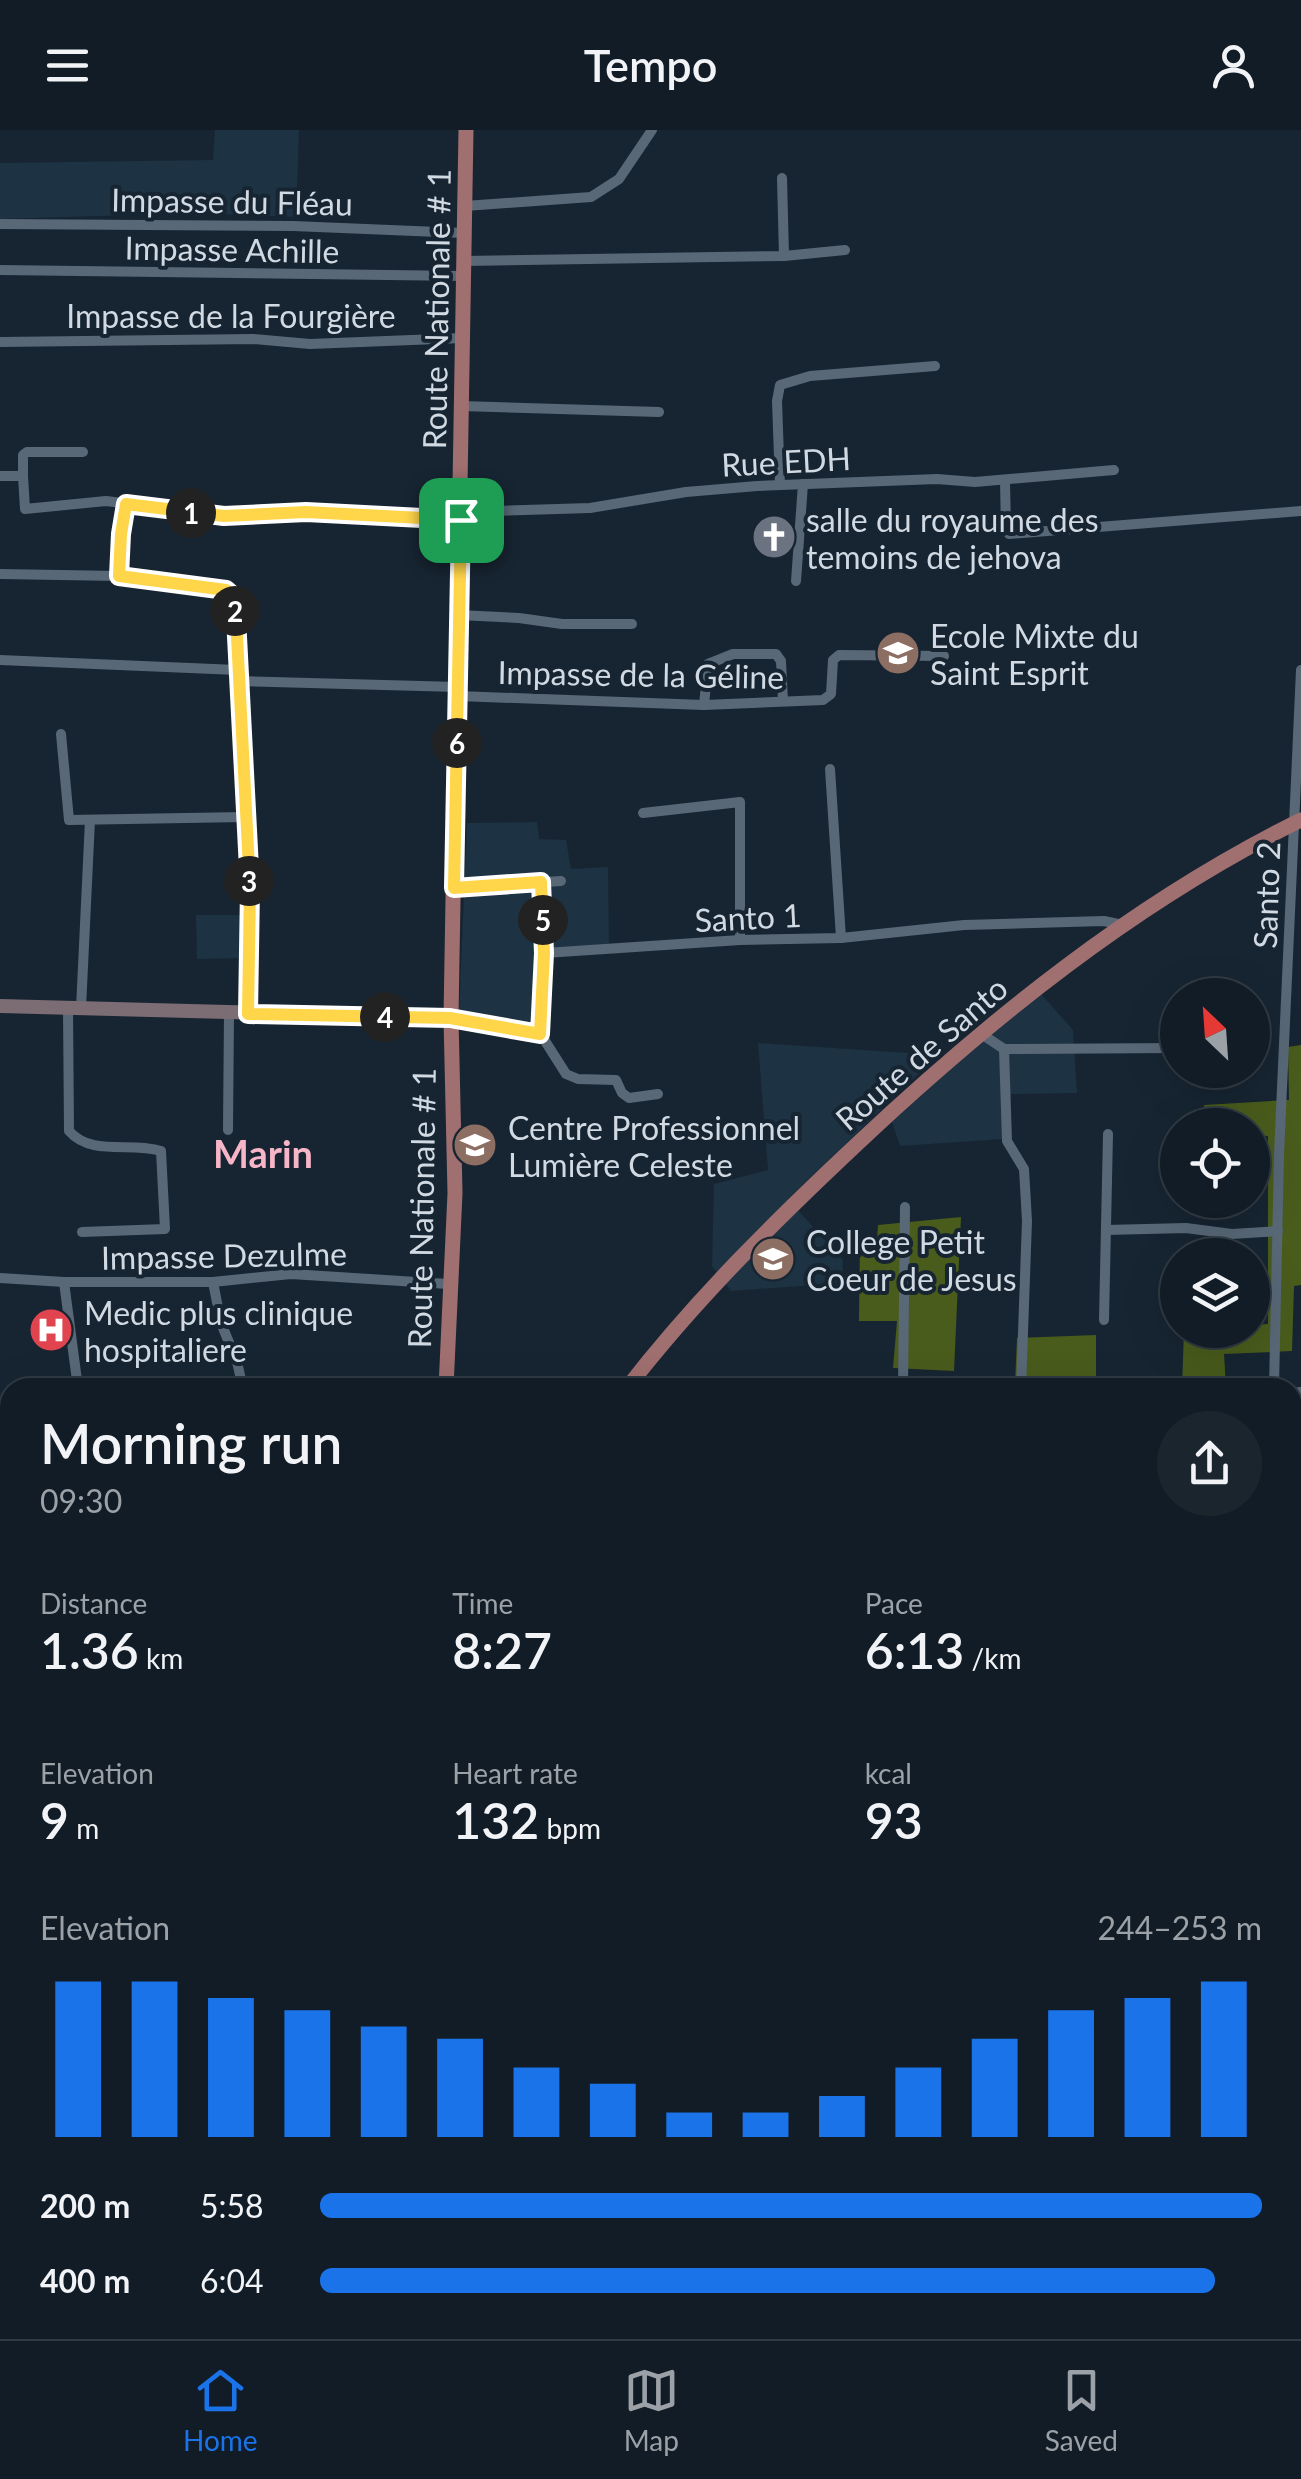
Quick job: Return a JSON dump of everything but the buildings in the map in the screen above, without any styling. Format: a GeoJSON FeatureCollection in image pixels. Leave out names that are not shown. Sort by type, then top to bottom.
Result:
{"type":"FeatureCollection","features":[{"type":"Feature","properties":{"kind":"main road","name":"Route Nationale # 1"},"geometry":{"type":"LineString","coordinates":[[446,1378],[455,1193],[450,1018],[466,130]]}},
{"type":"Feature","properties":{"kind":"main road","name":"Route de Santo"},"geometry":{"type":"LineString","coordinates":[[635,1378],[709,1288],[786,1209],[979,1033],[1124,925],[1257,842],[1297,822]]}},
{"type":"Feature","properties":{"kind":"main road"},"geometry":{"type":"LineString","coordinates":[[0,1006],[450,1018]]}},
{"type":"Feature","properties":{"kind":"street"},"geometry":{"type":"LineString","coordinates":[[465,206],[592,197],[619,179],[652,130]]}},
{"type":"Feature","properties":{"kind":"street"},"geometry":{"type":"LineString","coordinates":[[782,178],[784,256]]}},
{"type":"Feature","properties":{"kind":"street","name":"Impasse du Fléau"},"geometry":{"type":"LineString","coordinates":[[0,224],[292,226],[463,233]]}},
{"type":"Feature","properties":{"kind":"street","name":"Impasse Achille"},"geometry":{"type":"LineString","coordinates":[[0,270],[464,269],[845,250]]}},
{"type":"Feature","properties":{"kind":"street","name":"Impasse de la Fourgière"},"geometry":{"type":"LineString","coordinates":[[0,342],[254,338],[310,344],[463,338]]}},
{"type":"Feature","properties":{"kind":"street"},"geometry":{"type":"LineString","coordinates":[[780,484],[780,385],[810,376],[935,366]]}},
{"type":"Feature","properties":{"kind":"street"},"geometry":{"type":"LineString","coordinates":[[461,406],[659,412]]}},
{"type":"Feature","properties":{"kind":"street"},"geometry":{"type":"LineString","coordinates":[[0,476],[23,476],[26,452],[83,452]]}},
{"type":"Feature","properties":{"kind":"street","name":"Rue EDH"},"geometry":{"type":"LineString","coordinates":[[23,476],[24,509],[106,501],[224,516],[306,512],[461,516],[590,508],[686,492],[780,484],[1005,480],[1114,470]]}},
{"type":"Feature","properties":{"kind":"street"},"geometry":{"type":"LineString","coordinates":[[1005,480],[1006,530],[1010,534],[1301,511]]}},
{"type":"Feature","properties":{"kind":"street"},"geometry":{"type":"LineString","coordinates":[[796,581],[804,484]]}},
{"type":"Feature","properties":{"kind":"street"},"geometry":{"type":"LineString","coordinates":[[119,576],[126,504]]}},
{"type":"Feature","properties":{"kind":"street"},"geometry":{"type":"LineString","coordinates":[[0,574],[119,576],[226,590],[235,598],[250,888],[248,1014]]}},
{"type":"Feature","properties":{"kind":"street"},"geometry":{"type":"LineString","coordinates":[[460,615],[562,624],[632,624]]}},
{"type":"Feature","properties":{"kind":"street"},"geometry":{"type":"LineString","coordinates":[[704,705],[708,664],[733,654],[776,654],[781,661],[783,702]]}},
{"type":"Feature","properties":{"kind":"street","name":"Impasse de la Géline"},"geometry":{"type":"LineString","coordinates":[[0,660],[704,705],[823,700],[831,694],[833,660],[837,655],[944,656]]}},
{"type":"Feature","properties":{"kind":"street","name":"Santo 2"},"geometry":{"type":"LineString","coordinates":[[1274,1378],[1301,670]]}},
{"type":"Feature","properties":{"kind":"street"},"geometry":{"type":"LineString","coordinates":[[61,734],[68,820],[244,817]]}},
{"type":"Feature","properties":{"kind":"street"},"geometry":{"type":"LineString","coordinates":[[830,769],[841,938]]}},
{"type":"Feature","properties":{"kind":"street"},"geometry":{"type":"LineString","coordinates":[[643,812],[740,802],[740,940]]}},
{"type":"Feature","properties":{"kind":"street"},"geometry":{"type":"LineString","coordinates":[[82,1232],[165,1229],[161,1152],[137,1146],[98,1146],[82,1142],[69,1131],[74,1008],[90,820]]}},
{"type":"Feature","properties":{"kind":"street"},"geometry":{"type":"LineString","coordinates":[[454,888],[561,881]]}},
{"type":"Feature","properties":{"kind":"street"},"geometry":{"type":"LineString","coordinates":[[541,882],[544,953],[540,1034],[559,1067],[573,1078],[616,1080],[628,1098],[658,1094]]}},
{"type":"Feature","properties":{"kind":"street","name":"Santo 1"},"geometry":{"type":"LineString","coordinates":[[544,953],[740,940],[841,938],[964,924],[1104,921],[1124,925]]}},
{"type":"Feature","properties":{"kind":"street"},"geometry":{"type":"LineString","coordinates":[[228,1130],[229,1013]]}},
{"type":"Feature","properties":{"kind":"street"},"geometry":{"type":"LineString","coordinates":[[450,1018],[540,1034]]}},
{"type":"Feature","properties":{"kind":"street"},"geometry":{"type":"LineString","coordinates":[[979,1033],[1004,1049],[1160,1048]]}},
{"type":"Feature","properties":{"kind":"street"},"geometry":{"type":"LineString","coordinates":[[1004,1049],[1007,1141],[1024,1169],[1027,1220],[1020,1378]]}},
{"type":"Feature","properties":{"kind":"street"},"geometry":{"type":"LineString","coordinates":[[1104,1320],[1108,1134]]}},
{"type":"Feature","properties":{"kind":"street"},"geometry":{"type":"LineString","coordinates":[[903,1378],[906,1207]]}},
{"type":"Feature","properties":{"kind":"street"},"geometry":{"type":"LineString","coordinates":[[1106,1230],[1186,1228],[1232,1234],[1278,1230]]}},
{"type":"Feature","properties":{"kind":"street","name":"Impasse Dezulme"},"geometry":{"type":"LineString","coordinates":[[0,1278],[213,1282],[292,1274],[448,1284]]}},
{"type":"Feature","properties":{"kind":"street"},"geometry":{"type":"LineString","coordinates":[[64,1282],[77,1378]]}},
{"type":"Feature","properties":{"kind":"street"},"geometry":{"type":"LineString","coordinates":[[213,1282],[220,1323],[240,1378]]}},
{"type":"Feature","properties":{"kind":"shaded area"},"geometry":{"type":"Polygon","coordinates":[[[215,130],[299,130],[296,217],[197,213],[0,219],[0,163],[213,160],[215,130]]]}},
{"type":"Feature","properties":{"kind":"shaded area"},"geometry":{"type":"Polygon","coordinates":[[[537,822],[539,839],[566,840],[571,869],[608,867],[609,947],[544,952],[539,1032],[459,1014],[467,823],[537,822]]]}},
{"type":"Feature","properties":{"kind":"shaded area"},"geometry":{"type":"Polygon","coordinates":[[[196,915],[242,915],[242,958],[197,959],[196,915]]]}},
{"type":"Feature","properties":{"kind":"shaded area"},"geometry":{"type":"Polygon","coordinates":[[[1041,994],[1073,1030],[1077,1093],[1010,1094],[1003,1139],[900,1146],[892,1122],[989,1034],[1041,994]]]}},
{"type":"Feature","properties":{"kind":"shaded area"},"geometry":{"type":"Polygon","coordinates":[[[758,1043],[938,1055],[788,1199],[843,1260],[842,1283],[731,1291],[712,1266],[714,1184],[768,1170],[758,1043]]]}},
{"type":"Feature","properties":{"kind":"green space"},"geometry":{"type":"Polygon","coordinates":[[[1301,1045],[1301,1285],[1294,1286],[1292,1351],[1224,1354],[1225,1378],[1182,1378],[1183,1348],[1270,1348],[1270,1108],[1204,1105],[1289,1100],[1288,1047],[1301,1045]]]}},
{"type":"Feature","properties":{"kind":"green space"},"geometry":{"type":"Polygon","coordinates":[[[961,1217],[954,1371],[893,1368],[897,1321],[859,1321],[860,1241],[877,1240],[878,1225],[961,1217]]]}},
{"type":"Feature","properties":{"kind":"green space"},"geometry":{"type":"Polygon","coordinates":[[[1096,1335],[1096,1378],[1015,1378],[1017,1338],[1096,1335]]]}},
{"type":"Feature","properties":{"kind":"place","name":"salle du royaume des temoins de jehova"},"geometry":{"type":"Point","coordinates":[774,537]}},
{"type":"Feature","properties":{"kind":"place","name":"Ecole Mixte du Saint Esprit"},"geometry":{"type":"Point","coordinates":[898,653]}},
{"type":"Feature","properties":{"kind":"place","name":"Centre Professionnel Lumière Celeste"},"geometry":{"type":"Point","coordinates":[475,1145]}},
{"type":"Feature","properties":{"kind":"place","name":"College Petit Coeur de Jesus"},"geometry":{"type":"Point","coordinates":[773,1259]}},
{"type":"Feature","properties":{"kind":"place","name":"Medic plus clinique hospitaliere"},"geometry":{"type":"Point","coordinates":[51,1330]}},
{"type":"Feature","properties":{"kind":"district","name":"Marin"},"geometry":{"type":"Point","coordinates":[263,1153]}},
{"type":"Feature","properties":{"kind":"route"},"geometry":{"type":"LineString","coordinates":[[126,504],[224,516],[306,512],[461,520],[454,888],[541,882],[544,997],[540,1034],[450,1018],[248,1014],[250,888],[235,598],[226,590],[119,576],[126,504]]}}]}
